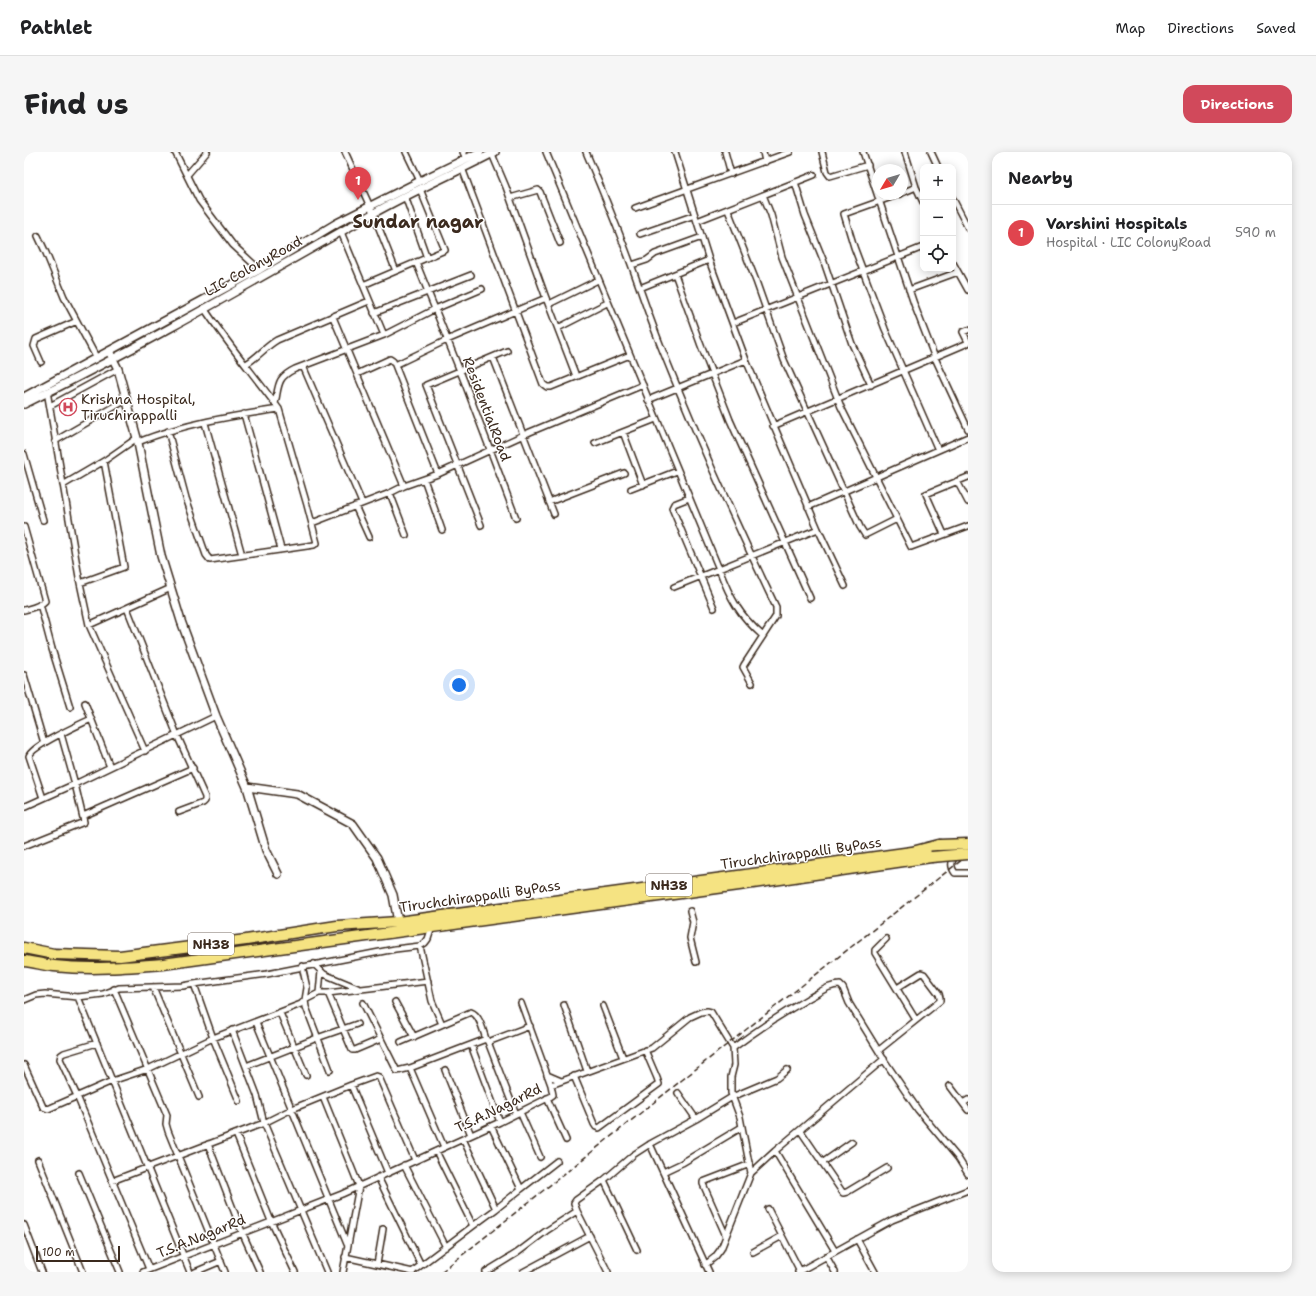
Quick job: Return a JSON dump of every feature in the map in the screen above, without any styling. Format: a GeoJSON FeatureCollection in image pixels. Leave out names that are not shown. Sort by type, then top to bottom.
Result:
{"type":"FeatureCollection","features":[{"type":"Feature","properties":{"kind":"highway","name":"Tiruchchirappalli ByPass"},"geometry":{"type":"LineString","coordinates":[[24,960],[54,966],[100,968],[124,968],[163,964],[397,927],[912,852],[939,845],[968,844]]}},
{"type":"Feature","properties":{"kind":"highway","name":"Tiruchchirappalli ByPass"},"geometry":{"type":"LineString","coordinates":[[397,927],[432,926],[456,923],[740,885],[931,857],[968,854]]}},
{"type":"Feature","properties":{"kind":"highway","name":"NH38"},"geometry":{"type":"LineString","coordinates":[[24,948],[54,954],[120,956],[246,940],[337,926],[345,928],[397,927]]}},
{"type":"Feature","properties":{"kind":"main road","name":"LIC ColonyRoad"},"geometry":{"type":"LineString","coordinates":[[24,397],[46,389],[341,232],[371,210],[420,180],[465,155],[480,152]]}},
{"type":"Feature","properties":{"kind":"main road","name":"LIC ColonyRoad"},"geometry":{"type":"LineString","coordinates":[[24,404],[96,357],[111,354],[204,308],[262,273],[337,223],[406,196],[494,153]]}},
{"type":"Feature","properties":{"kind":"main road"},"geometry":{"type":"LineString","coordinates":[[111,354],[118,369],[138,440],[161,556],[181,621],[216,716],[248,787],[266,850],[278,874]]}},
{"type":"Feature","properties":{"kind":"main road"},"geometry":{"type":"LineString","coordinates":[[248,787],[297,794],[353,824],[377,858],[393,895],[397,927]]}},
{"type":"Feature","properties":{"kind":"main road","name":"Tiruchchirappalli ByPass"},"geometry":{"type":"LineString","coordinates":[[397,927],[447,921],[456,923]]}},
{"type":"Feature","properties":{"kind":"street"},"geometry":{"type":"LineString","coordinates":[[175,152],[199,200],[233,245],[262,273]]}},
{"type":"Feature","properties":{"kind":"street"},"geometry":{"type":"LineString","coordinates":[[186,175],[207,152]]}},
{"type":"Feature","properties":{"kind":"street"},"geometry":{"type":"LineString","coordinates":[[345,152],[396,271]]}},
{"type":"Feature","properties":{"kind":"street"},"geometry":{"type":"LineString","coordinates":[[406,152],[420,180]]}},
{"type":"Feature","properties":{"kind":"street"},"geometry":{"type":"LineString","coordinates":[[546,152],[607,303],[728,591],[736,606],[747,621],[763,636]]}},
{"type":"Feature","properties":{"kind":"street"},"geometry":{"type":"LineString","coordinates":[[586,152],[632,265],[678,388],[751,556],[776,607],[776,616],[743,667],[752,682]]}},
{"type":"Feature","properties":{"kind":"street"},"geometry":{"type":"LineString","coordinates":[[675,152],[709,260],[746,360],[808,507],[845,586]]}},
{"type":"Feature","properties":{"kind":"street"},"geometry":{"type":"LineString","coordinates":[[725,152],[731,174]]}},
{"type":"Feature","properties":{"kind":"street"},"geometry":{"type":"LineString","coordinates":[[763,152],[766,162]]}},
{"type":"Feature","properties":{"kind":"street"},"geometry":{"type":"LineString","coordinates":[[635,208],[766,162],[790,152]]}},
{"type":"Feature","properties":{"kind":"street"},"geometry":{"type":"LineString","coordinates":[[822,152],[827,172],[830,176],[868,165]]}},
{"type":"Feature","properties":{"kind":"street"},"geometry":{"type":"LineString","coordinates":[[863,152],[909,290],[935,358],[968,429]]}},
{"type":"Feature","properties":{"kind":"street"},"geometry":{"type":"LineString","coordinates":[[905,152],[916,187],[922,200]]}},
{"type":"Feature","properties":{"kind":"street"},"geometry":{"type":"LineString","coordinates":[[931,152],[937,164]]}},
{"type":"Feature","properties":{"kind":"street"},"geometry":{"type":"LineString","coordinates":[[494,153],[546,298],[576,376]]}},
{"type":"Feature","properties":{"kind":"street"},"geometry":{"type":"LineString","coordinates":[[462,168],[543,384],[547,387],[551,387],[630,355]]}},
{"type":"Feature","properties":{"kind":"street"},"geometry":{"type":"LineString","coordinates":[[697,221],[814,175]]}},
{"type":"Feature","properties":{"kind":"street"},"geometry":{"type":"LineString","coordinates":[[795,182],[805,215],[852,344],[871,385]]}},
{"type":"Feature","properties":{"kind":"street"},"geometry":{"type":"LineString","coordinates":[[908,191],[916,187]]}},
{"type":"Feature","properties":{"kind":"street"},"geometry":{"type":"LineString","coordinates":[[362,285],[445,250],[420,189]]}},
{"type":"Feature","properties":{"kind":"street"},"geometry":{"type":"LineString","coordinates":[[510,198],[538,190],[560,243]]}},
{"type":"Feature","properties":{"kind":"street"},"geometry":{"type":"LineString","coordinates":[[763,195],[771,215],[782,257],[838,399],[911,547],[968,526]]}},
{"type":"Feature","properties":{"kind":"street"},"geometry":{"type":"LineString","coordinates":[[406,196],[427,258]]}},
{"type":"Feature","properties":{"kind":"street"},"geometry":{"type":"LineString","coordinates":[[885,200],[844,214],[863,271],[885,329],[938,450]]}},
{"type":"Feature","properties":{"kind":"street"},"geometry":{"type":"LineString","coordinates":[[954,200],[968,228]]}},
{"type":"Feature","properties":{"kind":"street"},"geometry":{"type":"LineString","coordinates":[[728,210],[784,360],[865,535],[897,519]]}},
{"type":"Feature","properties":{"kind":"street"},"geometry":{"type":"LineString","coordinates":[[640,234],[695,215]]}},
{"type":"Feature","properties":{"kind":"street"},"geometry":{"type":"LineString","coordinates":[[341,232],[384,335]]}},
{"type":"Feature","properties":{"kind":"street"},"geometry":{"type":"LineString","coordinates":[[38,236],[64,297],[96,357]]}},
{"type":"Feature","properties":{"kind":"street"},"geometry":{"type":"LineString","coordinates":[[632,265],[647,260],[655,254],[702,237]]}},
{"type":"Feature","properties":{"kind":"street"},"geometry":{"type":"LineString","coordinates":[[733,323],[920,249]]}},
{"type":"Feature","properties":{"kind":"street"},"geometry":{"type":"LineString","coordinates":[[640,288],[709,260]]}},
{"type":"Feature","properties":{"kind":"street","name":"ResidentialRoad"},"geometry":{"type":"LineString","coordinates":[[416,262],[460,371],[516,518]]}},
{"type":"Feature","properties":{"kind":"street"},"geometry":{"type":"LineString","coordinates":[[956,268],[968,290]]}},
{"type":"Feature","properties":{"kind":"street"},"geometry":{"type":"LineString","coordinates":[[909,290],[958,272]]}},
{"type":"Feature","properties":{"kind":"street"},"geometry":{"type":"LineString","coordinates":[[374,313],[472,274]]}},
{"type":"Feature","properties":{"kind":"street"},"geometry":{"type":"LineString","coordinates":[[675,274],[730,420],[810,598]]}},
{"type":"Feature","properties":{"kind":"street"},"geometry":{"type":"LineString","coordinates":[[549,304],[598,280]]}},
{"type":"Feature","properties":{"kind":"street"},"geometry":{"type":"LineString","coordinates":[[275,404],[280,380],[285,374],[384,335],[435,309],[482,289]]}},
{"type":"Feature","properties":{"kind":"street"},"geometry":{"type":"LineString","coordinates":[[395,365],[447,340],[546,298]]}},
{"type":"Feature","properties":{"kind":"street"},"geometry":{"type":"LineString","coordinates":[[246,364],[277,340],[369,301]]}},
{"type":"Feature","properties":{"kind":"street"},"geometry":{"type":"LineString","coordinates":[[558,328],[607,303]]}},
{"type":"Feature","properties":{"kind":"street"},"geometry":{"type":"LineString","coordinates":[[168,431],[186,498],[207,557],[210,560],[314,545],[317,543],[279,409],[246,364],[219,331],[204,308]]}},
{"type":"Feature","properties":{"kind":"street"},"geometry":{"type":"LineString","coordinates":[[333,317],[404,486]]}},
{"type":"Feature","properties":{"kind":"street"},"geometry":{"type":"LineString","coordinates":[[41,362],[34,346],[36,340],[77,321]]}},
{"type":"Feature","properties":{"kind":"street"},"geometry":{"type":"LineString","coordinates":[[773,426],[967,345],[963,332],[968,330]]}},
{"type":"Feature","properties":{"kind":"street"},"geometry":{"type":"LineString","coordinates":[[481,525],[426,385],[507,351]]}},
{"type":"Feature","properties":{"kind":"street","name":"ResidentialRoad"},"geometry":{"type":"LineString","coordinates":[[492,357],[554,514]]}},
{"type":"Feature","properties":{"kind":"street"},"geometry":{"type":"LineString","coordinates":[[357,374],[390,360],[394,361],[438,474]]}},
{"type":"Feature","properties":{"kind":"street"},"geometry":{"type":"LineString","coordinates":[[648,400],[746,360]]}},
{"type":"Feature","properties":{"kind":"street"},"geometry":{"type":"LineString","coordinates":[[303,366],[362,504]]}},
{"type":"Feature","properties":{"kind":"street"},"geometry":{"type":"LineString","coordinates":[[50,406],[118,369]]}},
{"type":"Feature","properties":{"kind":"street"},"geometry":{"type":"LineString","coordinates":[[312,523],[404,486],[424,480],[523,435],[643,386]]}},
{"type":"Feature","properties":{"kind":"street"},"geometry":{"type":"LineString","coordinates":[[46,389],[80,584],[89,625],[145,750]]}},
{"type":"Feature","properties":{"kind":"street"},"geometry":{"type":"LineString","coordinates":[[55,441],[126,400]]}},
{"type":"Feature","properties":{"kind":"street"},"geometry":{"type":"LineString","coordinates":[[63,485],[138,440],[178,428],[244,414],[279,409]]}},
{"type":"Feature","properties":{"kind":"street"},"geometry":{"type":"LineString","coordinates":[[244,414],[281,549]]}},
{"type":"Feature","properties":{"kind":"street"},"geometry":{"type":"LineString","coordinates":[[596,443],[656,419]]}},
{"type":"Feature","properties":{"kind":"street"},"geometry":{"type":"LineString","coordinates":[[204,423],[242,555]]}},
{"type":"Feature","properties":{"kind":"street"},"geometry":{"type":"LineString","coordinates":[[623,432],[643,485]]}},
{"type":"Feature","properties":{"kind":"street"},"geometry":{"type":"LineString","coordinates":[[808,507],[968,437]]}},
{"type":"Feature","properties":{"kind":"street"},"geometry":{"type":"LineString","coordinates":[[24,454],[43,520]]}},
{"type":"Feature","properties":{"kind":"street"},"geometry":{"type":"LineString","coordinates":[[80,584],[124,567],[104,461]]}},
{"type":"Feature","properties":{"kind":"street"},"geometry":{"type":"LineString","coordinates":[[631,489],[677,471]]}},
{"type":"Feature","properties":{"kind":"street"},"geometry":{"type":"LineString","coordinates":[[549,502],[624,473]]}},
{"type":"Feature","properties":{"kind":"street"},"geometry":{"type":"LineString","coordinates":[[944,534],[926,494],[968,477]]}},
{"type":"Feature","properties":{"kind":"street"},"geometry":{"type":"LineString","coordinates":[[424,480],[442,530]]}},
{"type":"Feature","properties":{"kind":"street"},"geometry":{"type":"LineString","coordinates":[[957,481],[968,502]]}},
{"type":"Feature","properties":{"kind":"street"},"geometry":{"type":"LineString","coordinates":[[390,492],[406,535]]}},
{"type":"Feature","properties":{"kind":"street"},"geometry":{"type":"LineString","coordinates":[[689,498],[674,504],[672,508],[714,608]]}},
{"type":"Feature","properties":{"kind":"street"},"geometry":{"type":"LineString","coordinates":[[355,506],[369,537]]}},
{"type":"Feature","properties":{"kind":"street"},"geometry":{"type":"LineString","coordinates":[[24,527],[45,601],[44,603],[24,610]]}},
{"type":"Feature","properties":{"kind":"street"},"geometry":{"type":"LineString","coordinates":[[674,587],[818,529]]}},
{"type":"Feature","properties":{"kind":"street"},"geometry":{"type":"LineString","coordinates":[[89,625],[171,588]]}},
{"type":"Feature","properties":{"kind":"street"},"geometry":{"type":"LineString","coordinates":[[40,604],[70,707]]}},
{"type":"Feature","properties":{"kind":"street"},"geometry":{"type":"LineString","coordinates":[[127,608],[177,734],[205,797],[205,801],[203,803],[179,812]]}},
{"type":"Feature","properties":{"kind":"street"},"geometry":{"type":"LineString","coordinates":[[24,675],[44,743]]}},
{"type":"Feature","properties":{"kind":"street"},"geometry":{"type":"LineString","coordinates":[[85,703],[110,767]]}},
{"type":"Feature","properties":{"kind":"street"},"geometry":{"type":"LineString","coordinates":[[24,807],[216,716]]}},
{"type":"Feature","properties":{"kind":"street"},"geometry":{"type":"LineString","coordinates":[[43,798],[29,756],[32,751],[60,734],[91,719]]}},
{"type":"Feature","properties":{"kind":"street"},"geometry":{"type":"LineString","coordinates":[[24,846],[84,822],[75,784],[60,734]]}},
{"type":"Feature","properties":{"kind":"street"},"geometry":{"type":"LineString","coordinates":[[83,816],[193,768]]}},
{"type":"Feature","properties":{"kind":"street"},"geometry":{"type":"LineString","coordinates":[[968,840],[965,841],[951,862],[955,873],[968,872]]}},
{"type":"Feature","properties":{"kind":"street"},"geometry":{"type":"LineString","coordinates":[[690,911],[692,922],[690,938],[696,962]]}},
{"type":"Feature","properties":{"kind":"street"},"geometry":{"type":"LineString","coordinates":[[24,1000],[36,995],[45,994],[78,997],[103,994],[114,989],[124,987],[183,986],[267,974],[302,966],[395,949],[420,946],[428,939],[432,926]]}},
{"type":"Feature","properties":{"kind":"street"},"geometry":{"type":"LineString","coordinates":[[886,940],[875,950],[875,953],[916,1020]]}},
{"type":"Feature","properties":{"kind":"street"},"geometry":{"type":"LineString","coordinates":[[420,946],[432,1001],[442,1024]]}},
{"type":"Feature","properties":{"kind":"street"},"geometry":{"type":"LineString","coordinates":[[314,964],[324,974],[360,989]]}},
{"type":"Feature","properties":{"kind":"street"},"geometry":{"type":"LineString","coordinates":[[302,966],[307,988],[306,1007],[330,1070]]}},
{"type":"Feature","properties":{"kind":"street"},"geometry":{"type":"LineString","coordinates":[[319,993],[322,971]]}},
{"type":"Feature","properties":{"kind":"street"},"geometry":{"type":"LineString","coordinates":[[879,1050],[940,1001],[939,994],[924,974],[921,973],[897,988]]}},
{"type":"Feature","properties":{"kind":"street"},"geometry":{"type":"LineString","coordinates":[[24,1065],[42,1107],[48,1109],[112,1081],[148,1069],[232,1030],[280,1013],[301,1004],[319,993],[428,981]]}},
{"type":"Feature","properties":{"kind":"street"},"geometry":{"type":"LineString","coordinates":[[194,984],[213,1038],[239,1101]]}},
{"type":"Feature","properties":{"kind":"street"},"geometry":{"type":"LineString","coordinates":[[751,1173],[740,1117],[731,1093],[731,1077],[734,1065],[733,1048],[794,1007],[832,985],[840,985],[843,988],[849,1003],[918,1110],[958,1158],[968,1174]]}},
{"type":"Feature","properties":{"kind":"street"},"geometry":{"type":"LineString","coordinates":[[153,987],[198,1097]]}},
{"type":"Feature","properties":{"kind":"street"},"geometry":{"type":"LineString","coordinates":[[114,989],[167,1115],[166,1124],[168,1131],[225,1272]]}},
{"type":"Feature","properties":{"kind":"street"},"geometry":{"type":"LineString","coordinates":[[328,993],[352,1050],[382,1039]]}},
{"type":"Feature","properties":{"kind":"street"},"geometry":{"type":"LineString","coordinates":[[78,997],[190,1272]]}},
{"type":"Feature","properties":{"kind":"street"},"geometry":{"type":"LineString","coordinates":[[395,1002],[414,1037]]}},
{"type":"Feature","properties":{"kind":"street"},"geometry":{"type":"LineString","coordinates":[[363,1003],[397,1071],[410,1068],[471,1044],[530,1026]]}},
{"type":"Feature","properties":{"kind":"street"},"geometry":{"type":"LineString","coordinates":[[521,1003],[550,1085]]}},
{"type":"Feature","properties":{"kind":"street"},"geometry":{"type":"LineString","coordinates":[[564,1005],[587,1071]]}},
{"type":"Feature","properties":{"kind":"street"},"geometry":{"type":"LineString","coordinates":[[603,1006],[623,1058]]}},
{"type":"Feature","properties":{"kind":"street","name":"T.S.A.NagarRd"},"geometry":{"type":"LineString","coordinates":[[143,1272],[329,1199],[500,1122],[553,1095],[550,1085],[652,1048],[690,1017],[707,1011],[711,1012],[733,1048]]}},
{"type":"Feature","properties":{"kind":"street"},"geometry":{"type":"LineString","coordinates":[[400,1042],[471,1012],[475,1013],[518,1113],[540,1157]]}},
{"type":"Feature","properties":{"kind":"street"},"geometry":{"type":"LineString","coordinates":[[280,1013],[306,1075]]}},
{"type":"Feature","properties":{"kind":"street"},"geometry":{"type":"LineString","coordinates":[[256,1022],[347,1244]]}},
{"type":"Feature","properties":{"kind":"street"},"geometry":{"type":"LineString","coordinates":[[246,1066],[357,1024]]}},
{"type":"Feature","properties":{"kind":"street"},"geometry":{"type":"LineString","coordinates":[[232,1030],[257,1095],[264,1123],[327,1272]]}},
{"type":"Feature","properties":{"kind":"street"},"geometry":{"type":"LineString","coordinates":[[97,1042],[60,1055],[60,1059],[77,1096],[149,1270]]}},
{"type":"Feature","properties":{"kind":"street"},"geometry":{"type":"LineString","coordinates":[[471,1044],[500,1122]]}},
{"type":"Feature","properties":{"kind":"street"},"geometry":{"type":"LineString","coordinates":[[574,1076],[594,1124],[599,1128],[659,1084],[645,1050]]}},
{"type":"Feature","properties":{"kind":"street"},"geometry":{"type":"LineString","coordinates":[[705,1265],[718,1254],[751,1173],[884,1059]]}},
{"type":"Feature","properties":{"kind":"street"},"geometry":{"type":"LineString","coordinates":[[410,1068],[444,1147]]}},
{"type":"Feature","properties":{"kind":"street"},"geometry":{"type":"LineString","coordinates":[[445,1070],[471,1135]]}},
{"type":"Feature","properties":{"kind":"street"},"geometry":{"type":"LineString","coordinates":[[601,1272],[607,1271],[577,1211],[574,1203],[576,1200],[604,1180],[632,1155],[732,1097],[777,1078],[787,1070]]}},
{"type":"Feature","properties":{"kind":"street"},"geometry":{"type":"LineString","coordinates":[[547,1075],[561,1081]]}},
{"type":"Feature","properties":{"kind":"street"},"geometry":{"type":"LineString","coordinates":[[112,1181],[264,1123],[292,1109],[376,1076],[379,1077],[415,1160]]}},
{"type":"Feature","properties":{"kind":"street"},"geometry":{"type":"LineString","coordinates":[[351,1085],[388,1173]]}},
{"type":"Feature","properties":{"kind":"street"},"geometry":{"type":"LineString","coordinates":[[950,1086],[968,1110]]}},
{"type":"Feature","properties":{"kind":"street"},"geometry":{"type":"LineString","coordinates":[[678,1092],[696,1119]]}},
{"type":"Feature","properties":{"kind":"street"},"geometry":{"type":"LineString","coordinates":[[323,1097],[359,1186],[343,1272]]}},
{"type":"Feature","properties":{"kind":"street"},"geometry":{"type":"LineString","coordinates":[[548,1098],[566,1140]]}},
{"type":"Feature","properties":{"kind":"street"},"geometry":{"type":"LineString","coordinates":[[963,1103],[968,1100]]}},
{"type":"Feature","properties":{"kind":"street"},"geometry":{"type":"LineString","coordinates":[[491,1126],[521,1189]]}},
{"type":"Feature","properties":{"kind":"street"},"geometry":{"type":"LineString","coordinates":[[663,1172],[682,1163],[742,1127]]}},
{"type":"Feature","properties":{"kind":"street"},"geometry":{"type":"LineString","coordinates":[[800,1130],[843,1193],[887,1168]]}},
{"type":"Feature","properties":{"kind":"street"},"geometry":{"type":"LineString","coordinates":[[236,1134],[271,1221],[295,1272]]}},
{"type":"Feature","properties":{"kind":"street"},"geometry":{"type":"LineString","coordinates":[[463,1139],[496,1209]]}},
{"type":"Feature","properties":{"kind":"street"},"geometry":{"type":"LineString","coordinates":[[822,1162],[852,1142]]}},
{"type":"Feature","properties":{"kind":"street"},"geometry":{"type":"LineString","coordinates":[[208,1144],[242,1232],[260,1272]]}},
{"type":"Feature","properties":{"kind":"street"},"geometry":{"type":"LineString","coordinates":[[650,1144],[709,1272]]}},
{"type":"Feature","properties":{"kind":"street"},"geometry":{"type":"LineString","coordinates":[[436,1151],[473,1226]]}},
{"type":"Feature","properties":{"kind":"street"},"geometry":{"type":"LineString","coordinates":[[775,1151],[835,1251]]}},
{"type":"Feature","properties":{"kind":"street"},"geometry":{"type":"LineString","coordinates":[[38,1160],[83,1272]]}},
{"type":"Feature","properties":{"kind":"street"},"geometry":{"type":"LineString","coordinates":[[345,1257],[413,1272],[557,1161]]}},
{"type":"Feature","properties":{"kind":"street"},"geometry":{"type":"LineString","coordinates":[[726,1236],[703,1184],[710,1179],[750,1164]]}},
{"type":"Feature","properties":{"kind":"street"},"geometry":{"type":"LineString","coordinates":[[404,1165],[446,1246]]}},
{"type":"Feature","properties":{"kind":"street"},"geometry":{"type":"LineString","coordinates":[[79,1173],[120,1272]]}},
{"type":"Feature","properties":{"kind":"street"},"geometry":{"type":"LineString","coordinates":[[378,1177],[421,1265]]}},
{"type":"Feature","properties":{"kind":"street"},"geometry":{"type":"LineString","coordinates":[[604,1180],[637,1250]]}},
{"type":"Feature","properties":{"kind":"street"},"geometry":{"type":"LineString","coordinates":[[768,1209],[799,1271],[892,1220],[968,1190]]}},
{"type":"Feature","properties":{"kind":"street"},"geometry":{"type":"LineString","coordinates":[[486,1272],[517,1253],[546,1231],[577,1211]]}},
{"type":"Feature","properties":{"kind":"street"},"geometry":{"type":"LineString","coordinates":[[24,1225],[42,1272]]}},
{"type":"Feature","properties":{"kind":"street"},"geometry":{"type":"LineString","coordinates":[[377,1264],[383,1229]]}},
{"type":"Feature","properties":{"kind":"street"},"geometry":{"type":"LineString","coordinates":[[523,1272],[590,1236]]}},
{"type":"Feature","properties":{"kind":"street"},"geometry":{"type":"LineString","coordinates":[[753,1252],[782,1236]]}},
{"type":"Feature","properties":{"kind":"street"},"geometry":{"type":"LineString","coordinates":[[857,1239],[875,1272]]}},
{"type":"Feature","properties":{"kind":"street"},"geometry":{"type":"LineString","coordinates":[[826,1256],[835,1272]]}},
{"type":"Feature","properties":{"kind":"street"},"geometry":{"type":"LineString","coordinates":[[195,1272],[220,1261]]}},
{"type":"Feature","properties":{"kind":"street"},"geometry":{"type":"LineString","coordinates":[[809,1266],[812,1272]]}},
{"type":"Feature","properties":{"kind":"railway"},"geometry":{"type":"LineString","coordinates":[[441,1272],[968,855]]}},
{"type":"Feature","properties":{"kind":"place","name":"Varshini Hospitals"},"geometry":{"type":"Point","coordinates":[358,200]}},
{"type":"Feature","properties":{"kind":"place","name":"Krishna Hospital, Tiruchirappalli"},"geometry":{"type":"Point","coordinates":[68,407]}},
{"type":"Feature","properties":{"kind":"district","name":"Sundar nagar"},"geometry":{"type":"Point","coordinates":[418,222]}}]}
